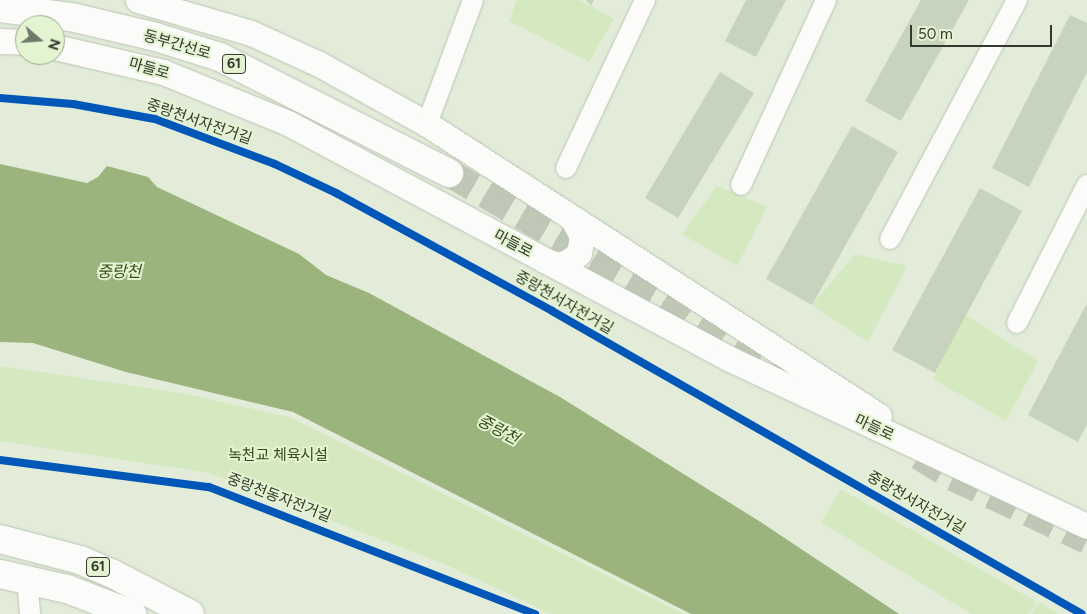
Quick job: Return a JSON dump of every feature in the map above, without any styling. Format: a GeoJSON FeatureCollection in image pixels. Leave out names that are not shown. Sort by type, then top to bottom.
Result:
{"type":"FeatureCollection","features":[{"type":"Feature","properties":{"kind":"highway","name":"동부간선로"},"geometry":{"type":"LineString","coordinates":[[0,8],[71,17],[156,37],[220,57],[449,174]]}},
{"type":"Feature","properties":{"kind":"highway","name":"61"},"geometry":{"type":"LineString","coordinates":[[0,539],[80,560],[111,572],[190,614]]}},
{"type":"Feature","properties":{"kind":"highway"},"geometry":{"type":"LineString","coordinates":[[0,574],[27,578],[132,614]]}},
{"type":"Feature","properties":{"kind":"main road","name":"마들로"},"geometry":{"type":"LineString","coordinates":[[138,0],[251,33],[319,64],[427,124],[961,468]]}},
{"type":"Feature","properties":{"kind":"main road"},"geometry":{"type":"LineString","coordinates":[[0,41],[15,42]]}},
{"type":"Feature","properties":{"kind":"main road","name":"마들로"},"geometry":{"type":"LineString","coordinates":[[65,49],[163,72],[254,108],[304,132],[728,358],[1087,526]]}},
{"type":"Feature","properties":{"kind":"main road"},"geometry":{"type":"LineString","coordinates":[[539,258],[558,264],[575,257],[582,236],[572,218]]}},
{"type":"Feature","properties":{"kind":"street"},"geometry":{"type":"LineString","coordinates":[[427,124],[473,0]]}},
{"type":"Feature","properties":{"kind":"street"},"geometry":{"type":"LineString","coordinates":[[566,168],[645,0]]}},
{"type":"Feature","properties":{"kind":"street"},"geometry":{"type":"LineString","coordinates":[[742,185],[826,0]]}},
{"type":"Feature","properties":{"kind":"street"},"geometry":{"type":"LineString","coordinates":[[890,239],[1017,0]]}},
{"type":"Feature","properties":{"kind":"street"},"geometry":{"type":"LineString","coordinates":[[1017,323],[1087,185]]}},
{"type":"Feature","properties":{"kind":"street"},"geometry":{"type":"LineString","coordinates":[[27,578],[30,614]]}},
{"type":"Feature","properties":{"kind":"green space"},"geometry":{"type":"Polygon","coordinates":[[[517,0],[579,0],[614,19],[589,62],[509,21],[517,0]]]}},
{"type":"Feature","properties":{"kind":"green space"},"geometry":{"type":"Polygon","coordinates":[[[717,186],[767,207],[737,266],[682,234],[717,186]]]}},
{"type":"Feature","properties":{"kind":"green space"},"geometry":{"type":"Polygon","coordinates":[[[855,254],[907,266],[868,342],[812,305],[855,254]]]}},
{"type":"Feature","properties":{"kind":"green space"},"geometry":{"type":"Polygon","coordinates":[[[964,314],[1038,361],[1006,421],[933,379],[964,314]]]}},
{"type":"Feature","properties":{"kind":"green space","name":"녹천교 체육시설"},"geometry":{"type":"Polygon","coordinates":[[[0,366],[182,393],[292,418],[684,614],[551,614],[449,566],[209,473],[0,441],[0,366]]]}},
{"type":"Feature","properties":{"kind":"green space"},"geometry":{"type":"Polygon","coordinates":[[[841,489],[1037,602],[1028,614],[971,614],[821,522],[841,489]]]}},
{"type":"Feature","properties":{"kind":"green space"},"geometry":{"type":"Polygon","coordinates":[[[1039,602],[1059,614],[1031,614],[1039,602]]]}},
{"type":"Feature","properties":{"kind":"water","name":"중랑천"},"geometry":{"type":"Polygon","coordinates":[[[0,164],[87,183],[98,177],[107,166],[148,177],[157,187],[299,254],[326,275],[369,293],[560,397],[759,521],[899,614],[691,614],[293,412],[126,372],[33,343],[0,342],[0,164]]]}},
{"type":"Feature","properties":{"kind":"building"},"geometry":{"type":"Polygon","coordinates":[[[586,0],[594,0],[591,6],[586,0]]]}},
{"type":"Feature","properties":{"kind":"building"},"geometry":{"type":"Polygon","coordinates":[[[746,0],[786,0],[756,57],[725,41],[746,0]]]}},
{"type":"Feature","properties":{"kind":"building"},"geometry":{"type":"Polygon","coordinates":[[[921,0],[969,0],[901,121],[865,101],[921,0]]]}},
{"type":"Feature","properties":{"kind":"building"},"geometry":{"type":"Polygon","coordinates":[[[1070,15],[1087,23],[1087,72],[1029,187],[992,168],[1070,15]]]}},
{"type":"Feature","properties":{"kind":"building"},"geometry":{"type":"Polygon","coordinates":[[[720,72],[754,93],[678,218],[645,198],[720,72]]]}},
{"type":"Feature","properties":{"kind":"building"},"geometry":{"type":"Polygon","coordinates":[[[852,126],[898,152],[812,305],[766,279],[852,126]]]}},
{"type":"Feature","properties":{"kind":"building"},"geometry":{"type":"Polygon","coordinates":[[[980,188],[1022,211],[935,373],[892,350],[980,188]]]}},
{"type":"Feature","properties":{"kind":"building"},"geometry":{"type":"Polygon","coordinates":[[[1087,303],[1087,424],[1078,442],[1028,415],[1087,303]]]}},
{"type":"Feature","properties":{"kind":"tunnel"},"geometry":{"type":"LineString","coordinates":[[449,173],[665,299],[801,383]]}},
{"type":"Feature","properties":{"kind":"tunnel"},"geometry":{"type":"LineString","coordinates":[[919,456],[953,477],[1087,540]]}},
{"type":"Feature","properties":{"kind":"cycle path","name":"중랑천서자전거길"},"geometry":{"type":"LineString","coordinates":[[0,98],[73,104],[155,119],[275,164],[336,193],[552,311],[1082,614]]}},
{"type":"Feature","properties":{"kind":"cycle path","name":"중랑천동자전거길"},"geometry":{"type":"LineString","coordinates":[[0,460],[209,487],[535,614]]}}]}
